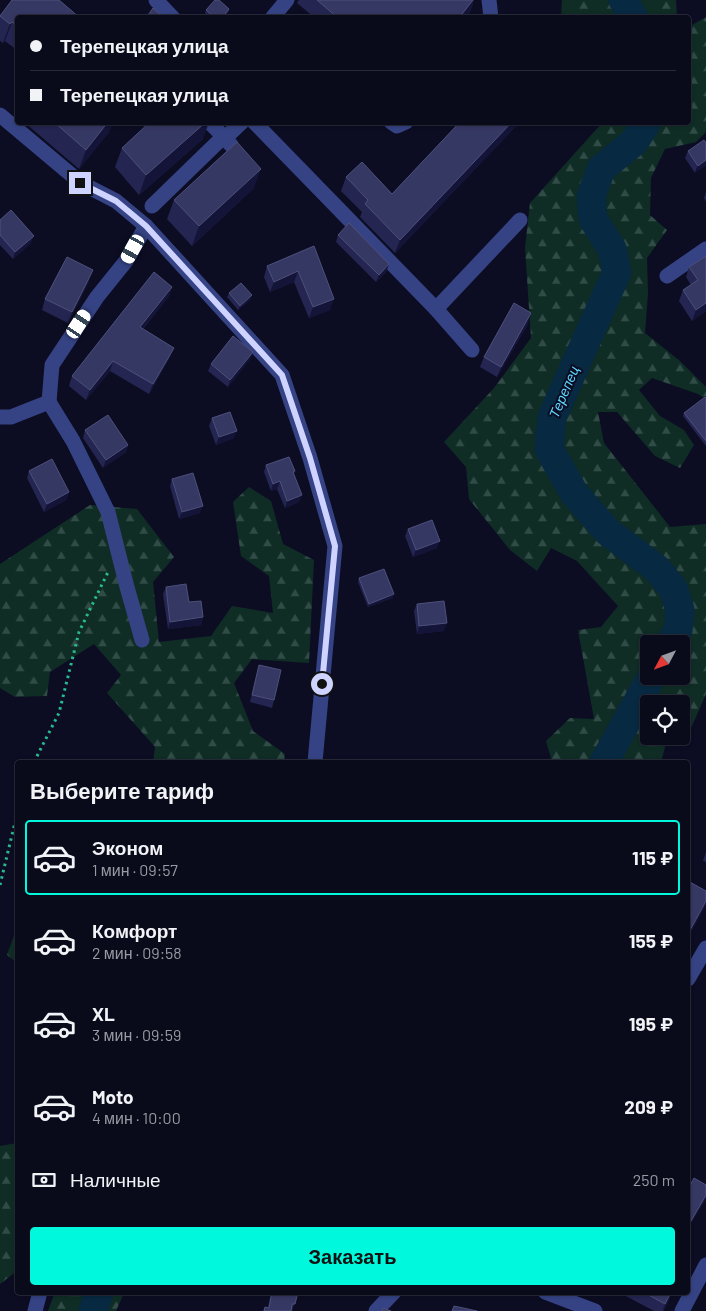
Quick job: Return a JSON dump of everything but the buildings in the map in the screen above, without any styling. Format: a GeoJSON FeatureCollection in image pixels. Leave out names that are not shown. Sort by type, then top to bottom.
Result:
{"type":"FeatureCollection","features":[{"type":"Feature","properties":{"kind":"street"},"geometry":{"type":"LineString","coordinates":[[156,0],[170,15]]}},
{"type":"Feature","properties":{"kind":"street"},"geometry":{"type":"LineString","coordinates":[[278,15],[287,0]]}},
{"type":"Feature","properties":{"kind":"street"},"geometry":{"type":"LineString","coordinates":[[488,0],[490,15]]}},
{"type":"Feature","properties":{"kind":"street"},"geometry":{"type":"LineString","coordinates":[[0,115],[80,183],[116,201],[146,226],[282,375],[310,458],[335,546],[315,760]]}},
{"type":"Feature","properties":{"kind":"street"},"geometry":{"type":"LineString","coordinates":[[212,125],[244,159]]}},
{"type":"Feature","properties":{"kind":"street"},"geometry":{"type":"LineString","coordinates":[[152,206],[239,125]]}},
{"type":"Feature","properties":{"kind":"street"},"geometry":{"type":"LineString","coordinates":[[257,125],[436,309],[472,350]]}},
{"type":"Feature","properties":{"kind":"street"},"geometry":{"type":"LineString","coordinates":[[436,309],[520,220]]}},
{"type":"Feature","properties":{"kind":"street"},"geometry":{"type":"LineString","coordinates":[[142,640],[108,512],[73,441],[50,402],[52,365],[97,297],[126,261],[146,226]]}},
{"type":"Feature","properties":{"kind":"street"},"geometry":{"type":"LineString","coordinates":[[667,276],[706,249]]}},
{"type":"Feature","properties":{"kind":"street"},"geometry":{"type":"LineString","coordinates":[[0,417],[11,417],[50,402]]}},
{"type":"Feature","properties":{"kind":"street"},"geometry":{"type":"LineString","coordinates":[[690,976],[706,948]]}},
{"type":"Feature","properties":{"kind":"street"},"geometry":{"type":"LineString","coordinates":[[682,1311],[706,1265]]}},
{"type":"Feature","properties":{"kind":"street"},"geometry":{"type":"LineString","coordinates":[[35,1311],[39,1295]]}},
{"type":"Feature","properties":{"kind":"street"},"geometry":{"type":"LineString","coordinates":[[376,1311],[391,1295]]}},
{"type":"Feature","properties":{"kind":"street"},"geometry":{"type":"LineString","coordinates":[[553,1295],[595,1311]]}},
{"type":"Feature","properties":{"kind":"path"},"geometry":{"type":"LineString","coordinates":[[35,760],[59,713],[79,632],[118,551]]}},
{"type":"Feature","properties":{"kind":"path"},"geometry":{"type":"LineString","coordinates":[[0,885],[15,822]]}},
{"type":"Feature","properties":{"kind":"green space"},"geometry":{"type":"Polygon","coordinates":[[[562,0],[676,0],[677,15],[561,15],[562,0]]]}},
{"type":"Feature","properties":{"kind":"green space"},"geometry":{"type":"Polygon","coordinates":[[[706,17],[706,132],[696,142],[665,149],[651,178],[650,215],[667,230],[647,258],[648,293],[645,333],[680,361],[706,387],[706,399],[698,394],[652,378],[639,390],[660,416],[684,430],[694,445],[680,468],[655,456],[617,412],[598,412],[604,443],[670,527],[706,524],[706,694],[690,727],[690,695],[640,695],[640,745],[665,745],[662,760],[550,760],[551,758],[546,741],[570,718],[594,719],[578,630],[601,627],[618,606],[577,561],[551,548],[537,571],[510,550],[469,499],[466,467],[444,442],[494,388],[531,338],[525,248],[530,203],[600,125],[691,125],[691,25],[706,17]]]}},
{"type":"Feature","properties":{"kind":"green space"},"geometry":{"type":"Polygon","coordinates":[[[249,487],[271,501],[283,544],[314,560],[309,663],[252,659],[234,683],[253,731],[285,754],[284,760],[153,760],[155,747],[107,693],[121,675],[94,644],[50,672],[47,696],[15,697],[0,688],[0,564],[90,505],[137,509],[174,557],[153,582],[159,642],[211,636],[232,606],[273,613],[269,576],[241,556],[233,502],[249,487]]]}},
{"type":"Feature","properties":{"kind":"green space"},"geometry":{"type":"Polygon","coordinates":[[[15,933],[15,961],[7,955],[15,933]]]}},
{"type":"Feature","properties":{"kind":"green space"},"geometry":{"type":"Polygon","coordinates":[[[15,1143],[15,1273],[0,1284],[0,1146],[15,1143]]]}},
{"type":"Feature","properties":{"kind":"green space"},"geometry":{"type":"Polygon","coordinates":[[[54,1295],[123,1295],[116,1311],[48,1311],[54,1295]]]}},
{"type":"Feature","properties":{"kind":"waterway","name":"Терепец"},"geometry":{"type":"LineString","coordinates":[[623,0],[632,15]]}},
{"type":"Feature","properties":{"kind":"waterway","name":"Терепец"},"geometry":{"type":"LineString","coordinates":[[645,125],[634,142],[601,169],[591,197],[593,219],[612,249],[617,272],[552,417],[549,449],[574,493],[608,532],[656,568],[673,588],[680,610],[678,630],[675,635]]}},
{"type":"Feature","properties":{"kind":"waterway","name":"Терепец"},"geometry":{"type":"LineString","coordinates":[[605,760],[647,685]]}},
{"type":"Feature","properties":{"kind":"waterway","name":"Терепец"},"geometry":{"type":"LineString","coordinates":[[93,1311],[98,1295]]}},
{"type":"Feature","properties":{"kind":"route"},"geometry":{"type":"LineString","coordinates":[[80,183],[116,201],[146,226],[282,375],[310,458],[335,546],[322,684]]}}]}
